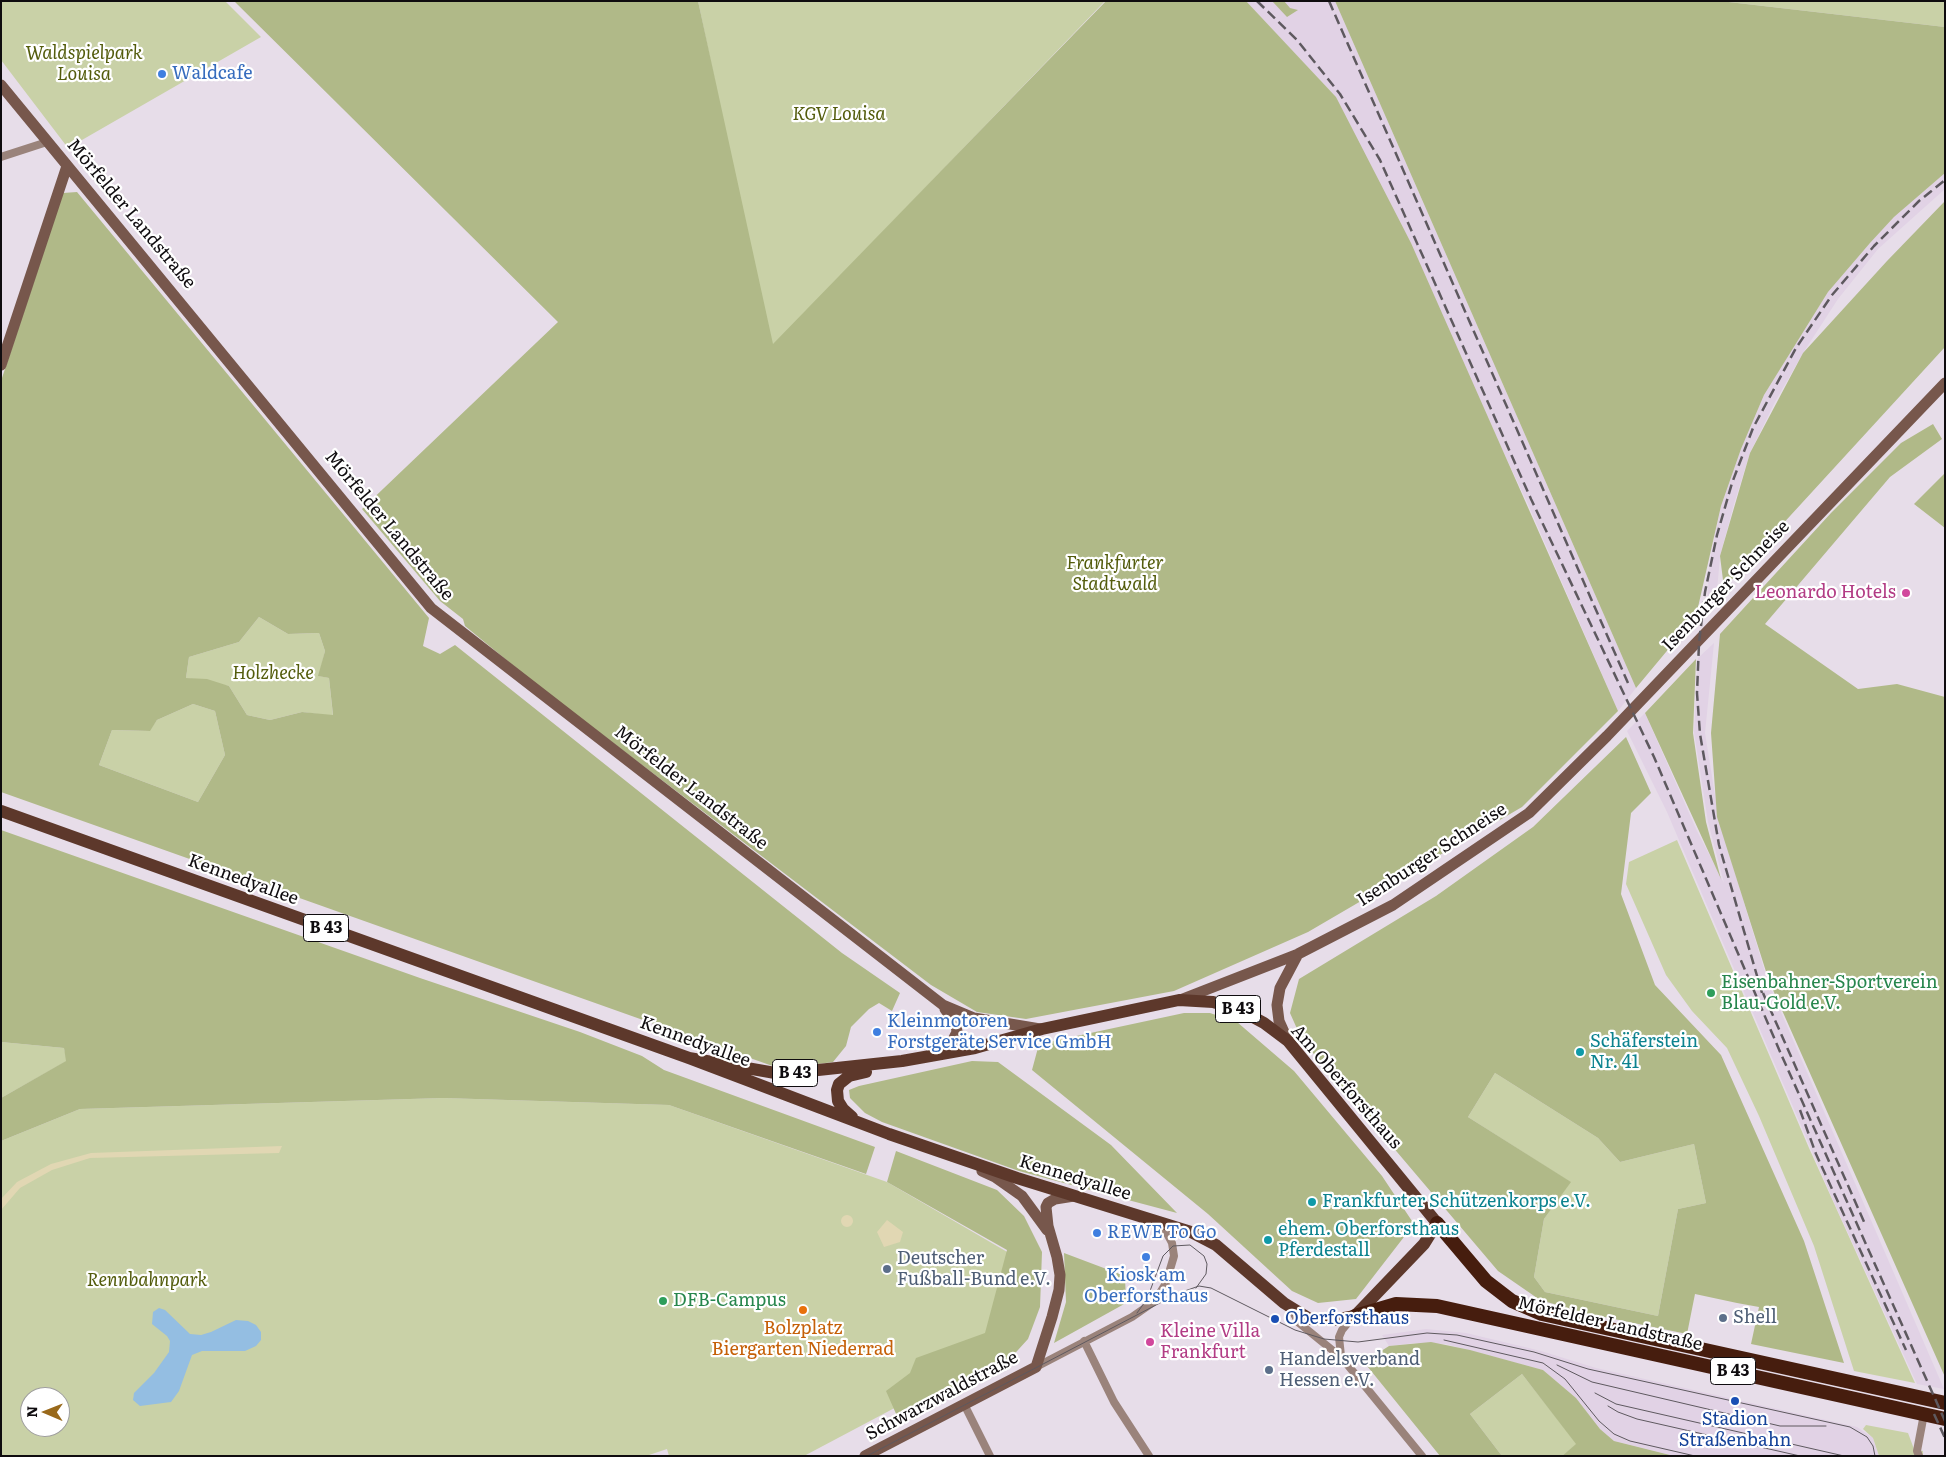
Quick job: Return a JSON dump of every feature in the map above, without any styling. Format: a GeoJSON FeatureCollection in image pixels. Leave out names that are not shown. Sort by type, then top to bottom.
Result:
{"type":"FeatureCollection","features":[{"type":"Feature","properties":{"kind":"highway","name":"Mörfelder Landstraße"},"geometry":{"type":"LineString","coordinates":[[1437,1222],[1486,1281],[1512,1301],[1542,1314],[1945,1403]]}},
{"type":"Feature","properties":{"kind":"highway","name":"Mörfelder Landstraße"},"geometry":{"type":"LineString","coordinates":[[1354,1317],[1396,1304],[1437,1306],[1945,1419]]}},
{"type":"Feature","properties":{"kind":"main road","name":"Mörfelder Landstraße"},"geometry":{"type":"LineString","coordinates":[[1,85],[431,608],[943,1005],[974,1018],[1042,1029]]}},
{"type":"Feature","properties":{"kind":"main road"},"geometry":{"type":"LineString","coordinates":[[1,365],[67,166]]}},
{"type":"Feature","properties":{"kind":"main road","name":"Isenburger Schneise"},"geometry":{"type":"LineString","coordinates":[[689,1058],[781,1074],[911,1059],[979,1047],[1042,1029],[1179,1000],[1298,954],[1394,905],[1529,813],[1607,736],[1945,383]]}},
{"type":"Feature","properties":{"kind":"main road","name":"Kennedyallee"},"geometry":{"type":"LineString","coordinates":[[1,811],[689,1058],[858,1122],[1074,1196],[1191,1232],[1212,1243],[1291,1308],[1305,1317],[1315,1320],[1354,1317]]}},
{"type":"Feature","properties":{"kind":"main road"},"geometry":{"type":"LineString","coordinates":[[1288,1041],[1279,1021],[1277,1005],[1280,988],[1298,954]]}},
{"type":"Feature","properties":{"kind":"main road","name":"Am Oberforsthaus"},"geometry":{"type":"LineString","coordinates":[[1179,1000],[1213,1002],[1240,1010],[1264,1023],[1288,1041],[1437,1222]]}},
{"type":"Feature","properties":{"kind":"main road","name":"Mörfelder Landstraße"},"geometry":{"type":"LineString","coordinates":[[939,1054],[952,1044],[958,1031],[955,1022],[943,1005]]}},
{"type":"Feature","properties":{"kind":"main road"},"geometry":{"type":"LineString","coordinates":[[858,1122],[843,1109],[838,1101],[837,1090],[842,1080],[848,1076],[911,1059]]}},
{"type":"Feature","properties":{"kind":"main road"},"geometry":{"type":"LineString","coordinates":[[968,1160],[972,1167],[994,1177],[1022,1196],[1051,1237]]}},
{"type":"Feature","properties":{"kind":"main road","name":"Schwarzwaldstraße"},"geometry":{"type":"LineString","coordinates":[[865,1456],[1036,1366],[1058,1290],[1059,1268],[1051,1237],[1047,1204],[1055,1199],[1074,1196]]}},
{"type":"Feature","properties":{"kind":"main road"},"geometry":{"type":"LineString","coordinates":[[1354,1317],[1424,1244],[1437,1222]]}},
{"type":"Feature","properties":{"kind":"street"},"geometry":{"type":"LineString","coordinates":[[1,157],[48,142]]}},
{"type":"Feature","properties":{"kind":"street","name":"Schwarzwaldstraße"},"geometry":{"type":"LineString","coordinates":[[1036,1366],[1142,1311],[1159,1296],[1172,1266],[1174,1246],[1162,1223]]}},
{"type":"Feature","properties":{"kind":"street"},"geometry":{"type":"LineString","coordinates":[[1291,1308],[1300,1323],[1342,1358],[1422,1456]]}},
{"type":"Feature","properties":{"kind":"street"},"geometry":{"type":"LineString","coordinates":[[1342,1358],[1338,1345],[1339,1335],[1354,1317]]}},
{"type":"Feature","properties":{"kind":"street"},"geometry":{"type":"LineString","coordinates":[[1084,1341],[1114,1402],[1149,1456]]}},
{"type":"Feature","properties":{"kind":"street"},"geometry":{"type":"LineString","coordinates":[[964,1404],[990,1456]]}},
{"type":"Feature","properties":{"kind":"street"},"geometry":{"type":"LineString","coordinates":[[1919,1456],[1917,1451],[1924,1414]]}},
{"type":"Feature","properties":{"kind":"shaded area"},"geometry":{"type":"Polygon","coordinates":[[[1246,1],[1335,1],[1636,688],[1618,711],[1527,502],[1336,97],[1246,1]]]}},
{"type":"Feature","properties":{"kind":"shaded area"},"geometry":{"type":"Polygon","coordinates":[[[1945,173],[1945,189],[1878,249],[1838,299],[1803,353],[1775,402],[1750,453],[1720,556],[1716,602],[1706,616],[1710,560],[1721,506],[1741,449],[1764,395],[1828,292],[1894,217],[1945,173]]]}},
{"type":"Feature","properties":{"kind":"shaded area"},"geometry":{"type":"Polygon","coordinates":[[[1714,643],[1705,733],[1719,820],[1768,982],[1944,1389],[1917,1384],[1832,1198],[1667,812],[1627,731],[1645,713],[1697,831],[1724,883],[1708,822],[1694,732],[1698,658],[1714,643]]]}},
{"type":"Feature","properties":{"kind":"shaded area"},"geometry":{"type":"Polygon","coordinates":[[[1426,1329],[1466,1333],[1541,1351],[1596,1368],[1857,1427],[1873,1438],[1879,1456],[1674,1456],[1614,1441],[1600,1429],[1576,1398],[1543,1370],[1446,1344],[1415,1343],[1389,1346],[1382,1335],[1426,1329]]]}},
{"type":"Feature","properties":{"kind":"green space","name":"Waldspielpark Louisa"},"geometry":{"type":"Polygon","coordinates":[[[1,1],[225,1],[261,37],[68,148],[1,60],[1,1]]]}},
{"type":"Feature","properties":{"kind":"green space","name":"Frankfurter Stadtwald"},"geometry":{"type":"Polygon","coordinates":[[[234,1],[698,1],[773,344],[1106,1],[1246,1],[1336,97],[1411,243],[1618,711],[1522,807],[1308,932],[1174,991],[1026,1019],[977,1012],[931,985],[537,685],[465,626],[463,619],[440,601],[362,509],[558,322],[234,1]]]}},
{"type":"Feature","properties":{"kind":"green space","name":"KGV Louisa"},"geometry":{"type":"Polygon","coordinates":[[[698,1],[1105,1],[771,348],[698,1]]]}},
{"type":"Feature","properties":{"kind":"green space"},"geometry":{"type":"Polygon","coordinates":[[[1272,1],[1284,1],[1290,8],[1298,10],[1287,17],[1272,1]]]}},
{"type":"Feature","properties":{"kind":"green space"},"geometry":{"type":"Polygon","coordinates":[[[1335,1],[1720,1],[1945,27],[1945,173],[1894,217],[1828,292],[1764,395],[1741,449],[1721,506],[1696,616],[1636,688],[1335,1]]]}},
{"type":"Feature","properties":{"kind":"green space"},"geometry":{"type":"Polygon","coordinates":[[[1720,1],[1945,1],[1945,27],[1720,1]]]}},
{"type":"Feature","properties":{"kind":"green space"},"geometry":{"type":"Polygon","coordinates":[[[77,192],[429,618],[423,646],[440,654],[455,645],[842,953],[900,993],[892,1011],[879,1003],[869,1009],[851,1027],[846,1046],[833,1062],[781,1069],[1,792],[1,381],[63,193],[77,192]],[[259,617],[239,642],[189,657],[186,678],[207,679],[229,686],[247,715],[270,720],[302,712],[333,715],[329,678],[318,676],[325,651],[319,633],[288,634],[259,617]],[[193,704],[157,720],[150,731],[112,730],[99,765],[198,802],[225,755],[215,711],[193,704]]]}},
{"type":"Feature","properties":{"kind":"green space"},"geometry":{"type":"Polygon","coordinates":[[[1945,201],[1945,347],[1724,588],[1720,556],[1750,453],[1803,353],[1945,201]]]}},
{"type":"Feature","properties":{"kind":"green space"},"geometry":{"type":"Polygon","coordinates":[[[1933,424],[1942,439],[1890,477],[1765,624],[1858,689],[1897,684],[1945,697],[1945,1377],[1769,981],[1717,817],[1711,733],[1720,634],[1831,513],[1901,443],[1933,424]]]}},
{"type":"Feature","properties":{"kind":"green space"},"geometry":{"type":"Polygon","coordinates":[[[1945,473],[1945,528],[1914,504],[1945,473]]]}},
{"type":"Feature","properties":{"kind":"green space","name":"Holzhecke"},"geometry":{"type":"Polygon","coordinates":[[[259,617],[288,634],[319,633],[325,651],[319,676],[329,678],[333,716],[302,712],[270,720],[247,715],[229,686],[186,678],[189,657],[239,642],[259,617]]]}},
{"type":"Feature","properties":{"kind":"green space"},"geometry":{"type":"Polygon","coordinates":[[[1696,659],[1693,733],[1706,822],[1721,879],[1645,713],[1696,659]]]}},
{"type":"Feature","properties":{"kind":"green space"},"geometry":{"type":"Polygon","coordinates":[[[193,704],[215,711],[225,755],[198,802],[99,765],[112,730],[149,731],[157,720],[193,704]]]}},
{"type":"Feature","properties":{"kind":"green space"},"geometry":{"type":"Polygon","coordinates":[[[1626,737],[1651,793],[1631,813],[1621,894],[1655,985],[1721,1055],[1804,1241],[1844,1363],[1751,1344],[1759,1307],[1695,1294],[1687,1334],[1585,1313],[1540,1300],[1498,1271],[1302,1040],[1290,1013],[1299,979],[1436,896],[1533,827],[1626,737]],[[1495,1073],[1468,1117],[1571,1182],[1544,1219],[1534,1277],[1545,1292],[1658,1316],[1678,1209],[1706,1203],[1694,1144],[1620,1162],[1598,1138],[1495,1073]]]}},
{"type":"Feature","properties":{"kind":"green space"},"geometry":{"type":"Polygon","coordinates":[[[1,830],[420,978],[580,1032],[642,1056],[664,1070],[875,1147],[866,1174],[669,1105],[443,1098],[80,1109],[1,1141],[1,1098],[66,1061],[64,1048],[1,1042],[1,830]]]}},
{"type":"Feature","properties":{"kind":"green space","name":"Eisenbahner-Sportverein Blau-Gold e.V."},"geometry":{"type":"Polygon","coordinates":[[[1677,840],[1809,1148],[1915,1383],[1854,1371],[1814,1246],[1759,1116],[1727,1048],[1692,1011],[1666,975],[1626,884],[1629,862],[1677,840]]]}},
{"type":"Feature","properties":{"kind":"green space"},"geometry":{"type":"Polygon","coordinates":[[[1184,1013],[1210,1013],[1237,1022],[1294,1071],[1382,1176],[1414,1224],[1356,1299],[1318,1303],[1292,1291],[1208,1214],[1032,1070],[1039,1044],[1184,1013]]]}},
{"type":"Feature","properties":{"kind":"green space"},"geometry":{"type":"Polygon","coordinates":[[[1,1042],[64,1048],[67,1061],[1,1098],[1,1042]]]}},
{"type":"Feature","properties":{"kind":"green space"},"geometry":{"type":"Polygon","coordinates":[[[972,1061],[998,1062],[1111,1145],[1177,1213],[1019,1171],[882,1122],[865,1113],[850,1098],[849,1090],[859,1086],[972,1061]]]}},
{"type":"Feature","properties":{"kind":"green space"},"geometry":{"type":"Polygon","coordinates":[[[1495,1073],[1598,1138],[1620,1162],[1694,1144],[1706,1203],[1678,1209],[1658,1316],[1545,1292],[1534,1277],[1544,1219],[1570,1182],[1468,1117],[1495,1073]]]}},
{"type":"Feature","properties":{"kind":"green space","name":"DFB-Campus"},"geometry":{"type":"Polygon","coordinates":[[[443,1098],[669,1105],[887,1182],[1009,1253],[1004,1350],[804,1456],[669,1456],[667,1449],[646,1456],[1,1456],[1,1141],[80,1109],[443,1098]]]}},
{"type":"Feature","properties":{"kind":"green space"},"geometry":{"type":"Polygon","coordinates":[[[896,1151],[997,1190],[1024,1216],[1042,1252],[1040,1307],[1028,1339],[1008,1361],[897,1416],[886,1391],[910,1373],[916,1358],[985,1333],[1007,1250],[887,1182],[896,1151]]]}},
{"type":"Feature","properties":{"kind":"green space"},"geometry":{"type":"Polygon","coordinates":[[[1064,1253],[1125,1276],[1126,1303],[1054,1343],[1066,1302],[1064,1253]]]}},
{"type":"Feature","properties":{"kind":"green space"},"geometry":{"type":"Polygon","coordinates":[[[1431,1342],[1470,1350],[1543,1370],[1576,1398],[1600,1429],[1614,1441],[1674,1456],[1562,1456],[1576,1444],[1522,1374],[1470,1414],[1502,1456],[1440,1456],[1359,1356],[1378,1353],[1389,1346],[1431,1342]]]}},
{"type":"Feature","properties":{"kind":"green space"},"geometry":{"type":"Polygon","coordinates":[[[1522,1374],[1577,1444],[1562,1456],[1502,1456],[1470,1414],[1522,1374]]]}},
{"type":"Feature","properties":{"kind":"green space"},"geometry":{"type":"Polygon","coordinates":[[[1866,1425],[1908,1433],[1914,1449],[1923,1451],[1923,1456],[1879,1456],[1873,1438],[1863,1429],[1866,1425]]]}},
{"type":"Feature","properties":{"kind":"sand"},"geometry":{"type":"Polygon","coordinates":[[[282,1146],[279,1153],[90,1158],[52,1170],[20,1188],[1,1210],[1,1199],[17,1182],[51,1164],[91,1153],[282,1146]]]}},
{"type":"Feature","properties":{"kind":"sand"},"geometry":{"type":"Polygon","coordinates":[[[845,1215],[849,1215],[853,1221],[849,1227],[845,1227],[841,1223],[841,1219],[845,1215]]]}},
{"type":"Feature","properties":{"kind":"sand"},"geometry":{"type":"Polygon","coordinates":[[[887,1220],[903,1232],[900,1242],[884,1247],[877,1232],[887,1220]]]}},
{"type":"Feature","properties":{"kind":"water"},"geometry":{"type":"Polygon","coordinates":[[[159,1308],[165,1310],[190,1334],[201,1335],[211,1332],[236,1320],[248,1321],[256,1325],[261,1332],[261,1340],[256,1346],[245,1351],[202,1351],[192,1355],[179,1391],[171,1402],[140,1406],[133,1400],[134,1393],[154,1373],[169,1352],[170,1341],[167,1336],[152,1324],[153,1312],[159,1308]]]}},
{"type":"Feature","properties":{"kind":"tram line"},"geometry":{"type":"LineString","coordinates":[[1137,1313],[1147,1299],[1163,1256],[1173,1246],[1190,1245],[1204,1256],[1207,1264],[1206,1274],[1196,1288]]}},
{"type":"Feature","properties":{"kind":"tram line"},"geometry":{"type":"LineString","coordinates":[[867,1456],[1179,1293],[1199,1286],[1211,1288],[1295,1330],[1324,1339],[1358,1342],[1427,1333],[1457,1335],[1534,1352],[1588,1369],[1850,1427],[1867,1437],[1873,1446],[1875,1456]]}},
{"type":"Feature","properties":{"kind":"tram line"},"geometry":{"type":"LineString","coordinates":[[1444,1340],[1543,1363],[1565,1379],[1599,1421],[1614,1434],[1630,1441],[1695,1456]]}},
{"type":"Feature","properties":{"kind":"tram line"},"geometry":{"type":"LineString","coordinates":[[1557,1365],[1592,1382],[1780,1426],[1826,1426]]}},
{"type":"Feature","properties":{"kind":"tram line"},"geometry":{"type":"LineString","coordinates":[[1595,1393],[1616,1404],[1844,1456]]}},
{"type":"Feature","properties":{"kind":"tram line"},"geometry":{"type":"LineString","coordinates":[[1608,1406],[1637,1419],[1800,1456]]}},
{"type":"Feature","properties":{"kind":"railway"},"geometry":{"type":"LineString","coordinates":[[1257,1],[1297,40],[1340,94],[1380,160],[1531,499],[1654,757],[1781,1054],[1945,1421]]}},
{"type":"Feature","properties":{"kind":"railway"},"geometry":{"type":"LineString","coordinates":[[1329,1],[1628,683]]}},
{"type":"Feature","properties":{"kind":"railway"},"geometry":{"type":"LineString","coordinates":[[1762,993],[1719,845],[1700,734],[1697,693],[1699,643],[1705,592],[1717,535],[1732,483],[1753,428],[1796,348],[1832,295],[1874,246],[1919,201],[1945,180]]}},
{"type":"Feature","properties":{"kind":"railway"},"geometry":{"type":"LineString","coordinates":[[1763,993],[1865,1224]]}},
{"type":"Feature","properties":{"kind":"railway"},"geometry":{"type":"LineString","coordinates":[[1800,1110],[1816,1154],[1906,1350]]}},
{"type":"Feature","properties":{"kind":"railway"},"geometry":{"type":"LineString","coordinates":[[1934,1414],[1945,1438]]}},
{"type":"Feature","properties":{"kind":"place","name":"Waldcafe"},"geometry":{"type":"Point","coordinates":[162,74]}},
{"type":"Feature","properties":{"kind":"place","name":"Leonardo Hotels"},"geometry":{"type":"Point","coordinates":[1906,593]}},
{"type":"Feature","properties":{"kind":"place","name":"Eisenbahner-Sportverein Blau-Gold e.V."},"geometry":{"type":"Point","coordinates":[1711,993]}},
{"type":"Feature","properties":{"kind":"place","name":"Kleinmotoren Forstgeräte Service GmbH"},"geometry":{"type":"Point","coordinates":[877,1032]}},
{"type":"Feature","properties":{"kind":"place","name":"Schäferstein Nr. 41"},"geometry":{"type":"Point","coordinates":[1580,1052]}},
{"type":"Feature","properties":{"kind":"place","name":"Frankfurter Schützenkorps e.V."},"geometry":{"type":"Point","coordinates":[1312,1202]}},
{"type":"Feature","properties":{"kind":"place","name":"REWE To Go"},"geometry":{"type":"Point","coordinates":[1097,1233]}},
{"type":"Feature","properties":{"kind":"place","name":"ehem. Oberforsthaus Pferdestall"},"geometry":{"type":"Point","coordinates":[1268,1240]}},
{"type":"Feature","properties":{"kind":"place","name":"Kiosk am Oberforsthaus"},"geometry":{"type":"Point","coordinates":[1146,1257]}},
{"type":"Feature","properties":{"kind":"place","name":"Deutscher Fußball-Bund e.V."},"geometry":{"type":"Point","coordinates":[887,1269]}},
{"type":"Feature","properties":{"kind":"place","name":"DFB-Campus"},"geometry":{"type":"Point","coordinates":[663,1301]}},
{"type":"Feature","properties":{"kind":"place","name":"Bolzplatz Biergarten Niederrad"},"geometry":{"type":"Point","coordinates":[803,1310]}},
{"type":"Feature","properties":{"kind":"place","name":"Shell"},"geometry":{"type":"Point","coordinates":[1723,1318]}},
{"type":"Feature","properties":{"kind":"place","name":"Oberforsthaus"},"geometry":{"type":"Point","coordinates":[1275,1319]}},
{"type":"Feature","properties":{"kind":"place","name":"Kleine Villa Frankfurt"},"geometry":{"type":"Point","coordinates":[1150,1342]}},
{"type":"Feature","properties":{"kind":"place","name":"Handelsverband Hessen e.V."},"geometry":{"type":"Point","coordinates":[1269,1370]}},
{"type":"Feature","properties":{"kind":"place","name":"Stadion Straßenbahn"},"geometry":{"type":"Point","coordinates":[1735,1401]}},
{"type":"Feature","properties":{"kind":"park label","name":"Rennbahnpark"},"geometry":{"type":"Point","coordinates":[147,1281]}}]}
